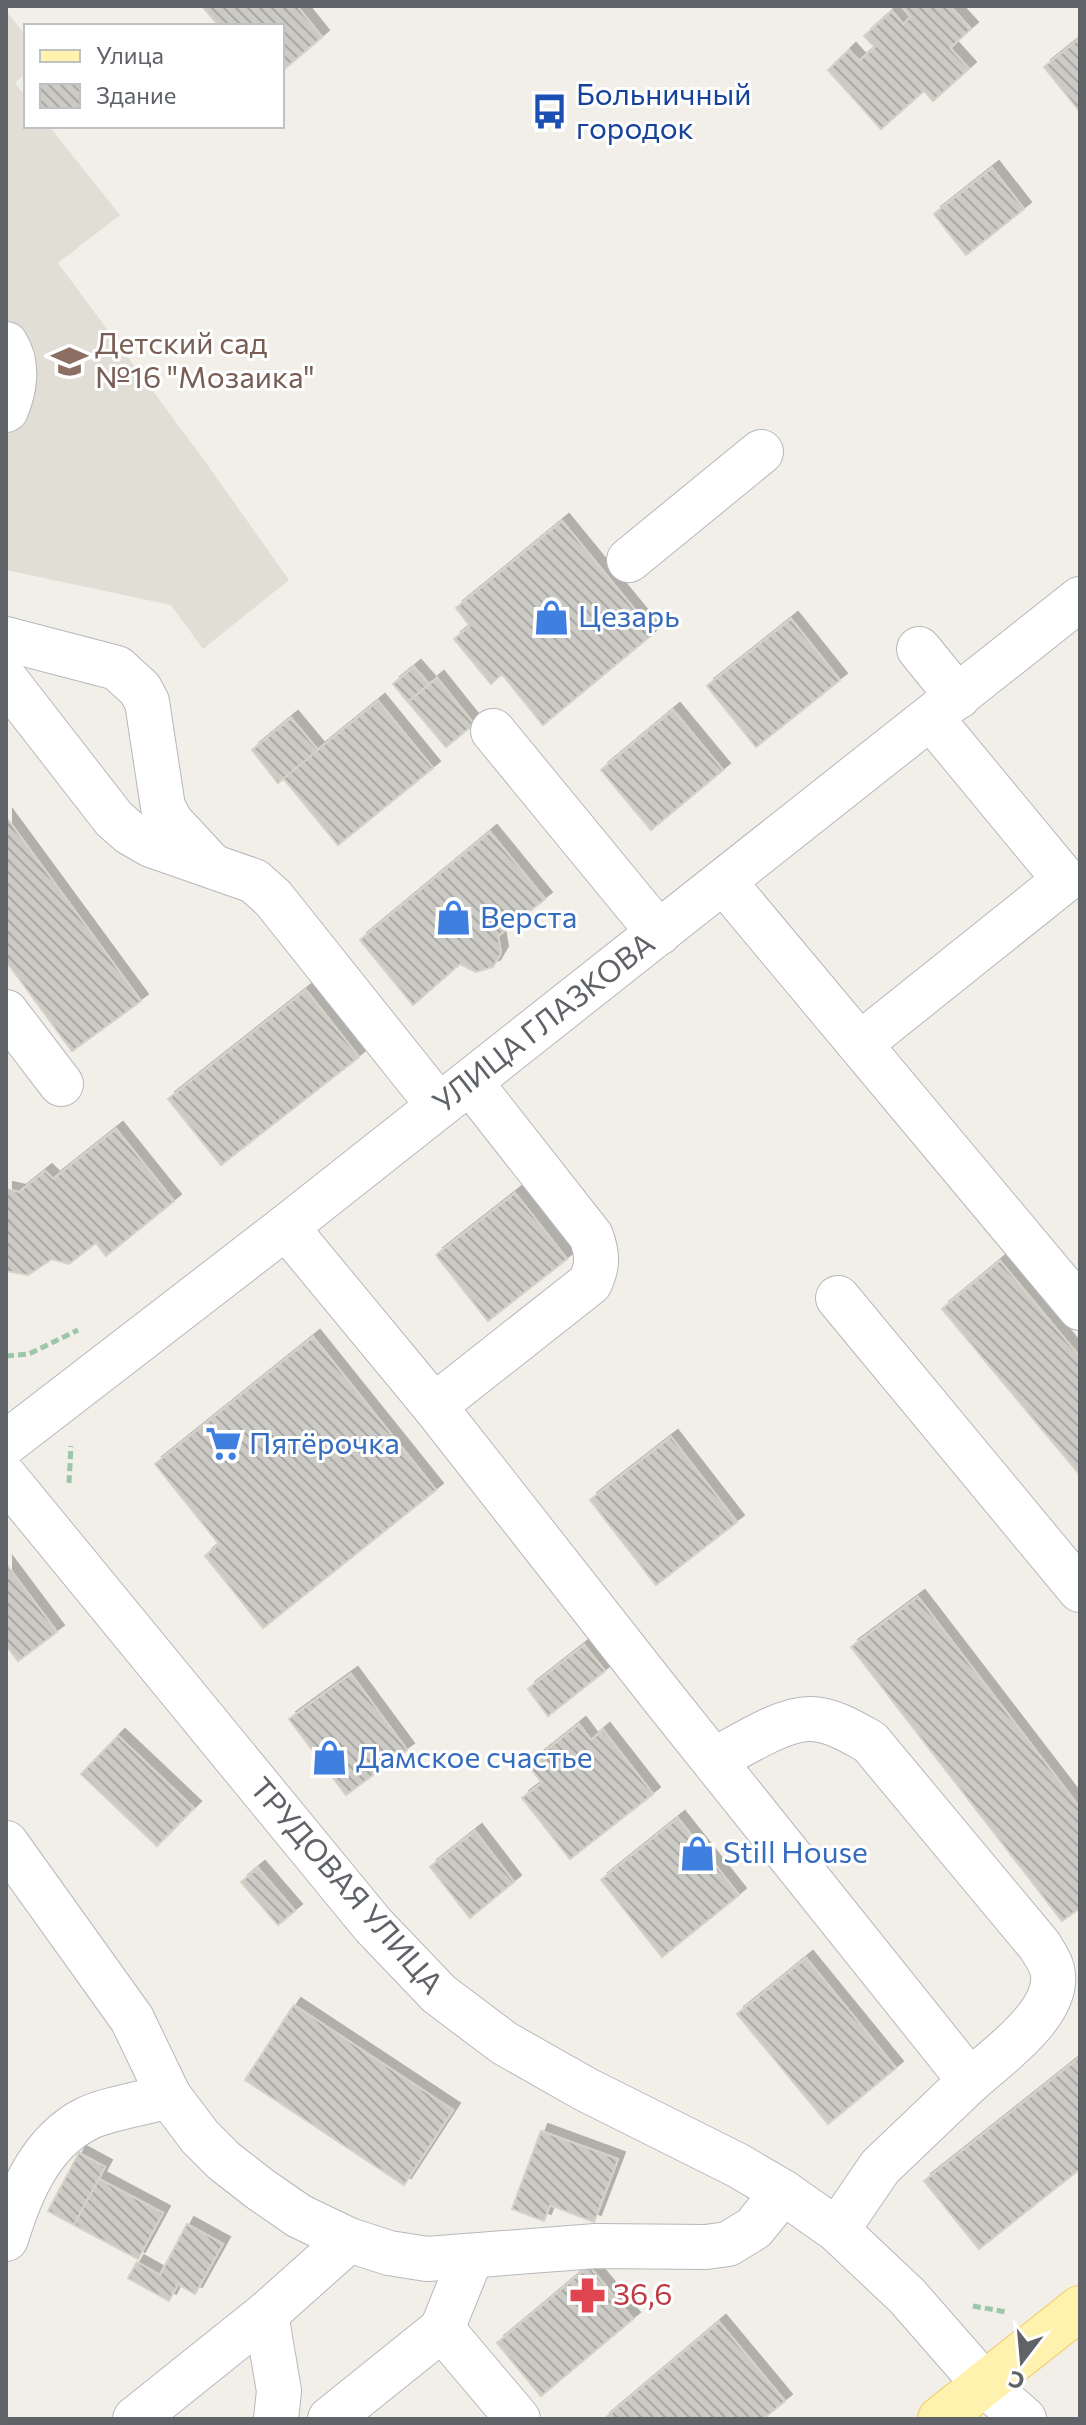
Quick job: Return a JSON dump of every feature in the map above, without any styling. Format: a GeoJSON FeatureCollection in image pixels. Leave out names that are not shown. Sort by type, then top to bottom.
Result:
{"type":"FeatureCollection","features":[{"type":"Feature","properties":{"kind":"main road"},"geometry":{"type":"LineString","coordinates":[[940,2419],[1080,2308]]}},
{"type":"Feature","properties":{"kind":"street"},"geometry":{"type":"LineString","coordinates":[[6,344],[13,354],[15,373],[6,410]]}},
{"type":"Feature","properties":{"kind":"street"},"geometry":{"type":"LineString","coordinates":[[629,560],[761,452]]}},
{"type":"Feature","properties":{"kind":"street","name":"УЛИЦА ГЛАЗКОВА"},"geometry":{"type":"LineString","coordinates":[[6,1443],[286,1227],[1080,599]]}},
{"type":"Feature","properties":{"kind":"street"},"geometry":{"type":"LineString","coordinates":[[6,639],[117,668],[140,689],[147,702],[163,807],[171,822],[212,867]]}},
{"type":"Feature","properties":{"kind":"street"},"geometry":{"type":"LineString","coordinates":[[860,1044],[1072,875],[945,707],[919,649]]}},
{"type":"Feature","properties":{"kind":"street"},"geometry":{"type":"LineString","coordinates":[[6,680],[114,819],[151,845],[254,881],[591,1236],[597,1253],[597,1268],[590,1283],[434,1406]]}},
{"type":"Feature","properties":{"kind":"street"},"geometry":{"type":"LineString","coordinates":[[493,731],[659,933]]}},
{"type":"Feature","properties":{"kind":"street"},"geometry":{"type":"LineString","coordinates":[[724,882],[1080,1308]]}},
{"type":"Feature","properties":{"kind":"street"},"geometry":{"type":"LineString","coordinates":[[6,1012],[61,1084]]}},
{"type":"Feature","properties":{"kind":"street"},"geometry":{"type":"LineString","coordinates":[[286,1227],[434,1406],[970,2081]]}},
{"type":"Feature","properties":{"kind":"street"},"geometry":{"type":"LineString","coordinates":[[838,1298],[1080,1590]]}},
{"type":"Feature","properties":{"kind":"street","name":"ТРУДОВАЯ УЛИЦА"},"geometry":{"type":"LineString","coordinates":[[6,1478],[363,1914],[439,1994],[504,2043],[585,2089],[737,2165],[783,2192],[837,2230],[907,2296],[984,2384],[1024,2419]]}},
{"type":"Feature","properties":{"kind":"street"},"geometry":{"type":"LineString","coordinates":[[714,1760],[787,1723],[811,1719],[840,1725],[870,1742],[1040,1946],[1053,1970],[1050,1995],[1040,2017],[880,2167],[837,2230]]}},
{"type":"Feature","properties":{"kind":"street"},"geometry":{"type":"LineString","coordinates":[[6,1843],[132,2019],[169,2096],[200,2137],[224,2161],[299,2216],[349,2240],[389,2253],[427,2259],[596,2246],[706,2247],[728,2244],[754,2228],[783,2192]]}},
{"type":"Feature","properties":{"kind":"street"},"geometry":{"type":"LineString","coordinates":[[6,2239],[30,2176],[66,2132],[87,2118],[169,2096]]}},
{"type":"Feature","properties":{"kind":"street"},"geometry":{"type":"LineString","coordinates":[[135,2419],[266,2314],[349,2240]]}},
{"type":"Feature","properties":{"kind":"street"},"geometry":{"type":"LineString","coordinates":[[330,2419],[442,2329],[471,2257]]}},
{"type":"Feature","properties":{"kind":"street"},"geometry":{"type":"LineString","coordinates":[[266,2314],[279,2391],[276,2419]]}},
{"type":"Feature","properties":{"kind":"street"},"geometry":{"type":"LineString","coordinates":[[442,2329],[518,2419]]}},
{"type":"Feature","properties":{"kind":"path"},"geometry":{"type":"LineString","coordinates":[[6,1356],[29,1354]]}},
{"type":"Feature","properties":{"kind":"path"},"geometry":{"type":"LineString","coordinates":[[73,1492],[67,1480],[74,1435]]}},
{"type":"Feature","properties":{"kind":"path"},"geometry":{"type":"LineString","coordinates":[[964,2299],[974,2306],[1004,2312],[1018,2309]]}},
{"type":"Feature","properties":{"kind":"shaded area","name":"Детский сад №16 \"Мозаика\""},"geometry":{"type":"Polygon","coordinates":[[[6,11],[24,34],[24,75],[15,83],[24,94],[24,128],[51,128],[120,215],[58,263],[289,580],[203,649],[171,605],[6,570],[6,11]]]}},
{"type":"Feature","properties":{"kind":"building"},"geometry":{"type":"Polygon","coordinates":[[[202,6],[297,6],[322,37],[284,69],[284,24],[217,24],[202,6]]]}},
{"type":"Feature","properties":{"kind":"building"},"geometry":{"type":"Polygon","coordinates":[[[901,6],[950,6],[971,29],[950,48],[969,69],[933,101],[924,91],[881,129],[828,70],[849,50],[859,61],[875,47],[864,36],[892,11],[903,24],[911,17],[901,6]]]}},
{"type":"Feature","properties":{"kind":"building"},"geometry":{"type":"Polygon","coordinates":[[[1080,38],[1080,112],[1044,67],[1080,38]]]}},
{"type":"Feature","properties":{"kind":"building"},"geometry":{"type":"Polygon","coordinates":[[[992,168],[1024,209],[966,255],[934,214],[992,168]]]}},
{"type":"Feature","properties":{"kind":"building","name":"Цезарь"},"geometry":{"type":"Polygon","coordinates":[[[562,521],[654,633],[543,725],[502,674],[491,684],[454,639],[470,626],[456,608],[562,521]]]}},
{"type":"Feature","properties":{"kind":"building"},"geometry":{"type":"Polygon","coordinates":[[[791,619],[840,680],[756,747],[707,686],[791,619]]]}},
{"type":"Feature","properties":{"kind":"building"},"geometry":{"type":"Polygon","coordinates":[[[414,667],[429,684],[408,702],[393,684],[414,667]]]}},
{"type":"Feature","properties":{"kind":"building"},"geometry":{"type":"Polygon","coordinates":[[[437,678],[474,724],[446,747],[408,702],[437,678]]]}},
{"type":"Feature","properties":{"kind":"building"},"geometry":{"type":"Polygon","coordinates":[[[378,701],[433,768],[338,845],[283,778],[378,701]]]}},
{"type":"Feature","properties":{"kind":"building"},"geometry":{"type":"Polygon","coordinates":[[[673,710],[723,770],[651,830],[601,770],[673,710]]]}},
{"type":"Feature","properties":{"kind":"building"},"geometry":{"type":"Polygon","coordinates":[[[291,718],[318,750],[278,783],[252,750],[291,718]]]}},
{"type":"Feature","properties":{"kind":"building"},"geometry":{"type":"Polygon","coordinates":[[[6,817],[141,1001],[72,1051],[6,961],[6,817]]]}},
{"type":"Feature","properties":{"kind":"building","name":"Верста"},"geometry":{"type":"Polygon","coordinates":[[[490,832],[545,899],[498,936],[501,953],[493,967],[476,972],[460,964],[413,1005],[360,940],[490,832]]]}},
{"type":"Feature","properties":{"kind":"building"},"geometry":{"type":"Polygon","coordinates":[[[306,990],[359,1057],[221,1165],[168,1099],[306,990]]]}},
{"type":"Feature","properties":{"kind":"building"},"geometry":{"type":"Polygon","coordinates":[[[116,1129],[174,1201],[106,1256],[96,1243],[69,1264],[52,1259],[28,1275],[6,1271],[6,1189],[19,1192],[45,1171],[53,1179],[116,1129]]]}},
{"type":"Feature","properties":{"kind":"building"},"geometry":{"type":"Polygon","coordinates":[[[515,1193],[567,1259],[488,1321],[436,1255],[515,1193]]]}},
{"type":"Feature","properties":{"kind":"building"},"geometry":{"type":"Polygon","coordinates":[[[1000,1261],[1080,1357],[1080,1475],[942,1309],[1000,1261]]]}},
{"type":"Feature","properties":{"kind":"building"},"geometry":{"type":"Polygon","coordinates":[[[313,1337],[436,1490],[263,1628],[205,1556],[219,1544],[155,1464],[313,1337]]]}},
{"type":"Feature","properties":{"kind":"building"},"geometry":{"type":"Polygon","coordinates":[[[671,1437],[737,1522],[656,1585],[590,1500],[671,1437]]]}},
{"type":"Feature","properties":{"kind":"building"},"geometry":{"type":"Polygon","coordinates":[[[6,1564],[57,1632],[18,1661],[6,1645],[6,1564]]]}},
{"type":"Feature","properties":{"kind":"building"},"geometry":{"type":"Polygon","coordinates":[[[918,1597],[1080,1808],[1080,1908],[1062,1921],[851,1647],[918,1597]]]}},
{"type":"Feature","properties":{"kind":"building"},"geometry":{"type":"Polygon","coordinates":[[[584,1645],[605,1671],[548,1716],[528,1689],[584,1645]]]}},
{"type":"Feature","properties":{"kind":"building"},"geometry":{"type":"Polygon","coordinates":[[[351,1674],[407,1750],[346,1795],[289,1719],[351,1674]]]}},
{"type":"Feature","properties":{"kind":"building"},"geometry":{"type":"Polygon","coordinates":[[[579,1724],[591,1740],[603,1730],[653,1794],[570,1859],[522,1798],[542,1783],[528,1765],[579,1724]]]}},
{"type":"Feature","properties":{"kind":"building"},"geometry":{"type":"Polygon","coordinates":[[[118,1736],[194,1808],[157,1846],[81,1774],[118,1736]]]}},
{"type":"Feature","properties":{"kind":"building"},"geometry":{"type":"Polygon","coordinates":[[[678,1818],[739,1895],[662,1957],[601,1880],[678,1818]]]}},
{"type":"Feature","properties":{"kind":"building"},"geometry":{"type":"Polygon","coordinates":[[[475,1831],[514,1882],[470,1918],[430,1867],[475,1831]]]}},
{"type":"Feature","properties":{"kind":"building"},"geometry":{"type":"Polygon","coordinates":[[[258,1868],[295,1911],[278,1925],[241,1882],[258,1868]]]}},
{"type":"Feature","properties":{"kind":"building"},"geometry":{"type":"Polygon","coordinates":[[[806,1958],[896,2068],[828,2124],[737,2014],[806,1958]]]}},
{"type":"Feature","properties":{"kind":"building"},"geometry":{"type":"Polygon","coordinates":[[[294,2005],[453,2110],[404,2185],[245,2080],[294,2005]]]}},
{"type":"Feature","properties":{"kind":"building"},"geometry":{"type":"Polygon","coordinates":[[[1080,2057],[1080,2169],[979,2249],[924,2181],[1080,2057]]]}},
{"type":"Feature","properties":{"kind":"building"},"geometry":{"type":"Polygon","coordinates":[[[541,2131],[618,2159],[594,2222],[550,2205],[544,2221],[512,2209],[541,2131]]]}},
{"type":"Feature","properties":{"kind":"building"},"geometry":{"type":"Polygon","coordinates":[[[79,2153],[105,2167],[74,2225],[48,2211],[79,2153]]]}},
{"type":"Feature","properties":{"kind":"building"},"geometry":{"type":"Polygon","coordinates":[[[99,2179],[163,2213],[138,2259],[74,2225],[99,2179]]]}},
{"type":"Feature","properties":{"kind":"building"},"geometry":{"type":"Polygon","coordinates":[[[187,2224],[223,2244],[195,2294],[178,2284],[169,2301],[128,2278],[137,2262],[160,2275],[187,2224]]]}},
{"type":"Feature","properties":{"kind":"building"},"geometry":{"type":"Polygon","coordinates":[[[589,2266],[633,2319],[541,2396],[497,2343],[589,2266]]]}},
{"type":"Feature","properties":{"kind":"building"},"geometry":{"type":"Polygon","coordinates":[[[719,2322],[785,2401],[763,2419],[604,2419],[719,2322]]]}},
{"type":"Feature","properties":{"kind":"place","name":"Больничный городок"},"geometry":{"type":"Point","coordinates":[550,112]}},
{"type":"Feature","properties":{"kind":"place","name":"Детский сад №16 \"Мозаика\""},"geometry":{"type":"Point","coordinates":[69,361]}},
{"type":"Feature","properties":{"kind":"place","name":"Цезарь"},"geometry":{"type":"Point","coordinates":[552,617]}},
{"type":"Feature","properties":{"kind":"place","name":"Верста"},"geometry":{"type":"Point","coordinates":[454,918]}},
{"type":"Feature","properties":{"kind":"place","name":"Пятёрочка"},"geometry":{"type":"Point","coordinates":[223,1444]}},
{"type":"Feature","properties":{"kind":"place","name":"Дамское счастье"},"geometry":{"type":"Point","coordinates":[330,1758]}},
{"type":"Feature","properties":{"kind":"place","name":"Still House"},"geometry":{"type":"Point","coordinates":[697,1853]}},
{"type":"Feature","properties":{"kind":"place","name":"36,6"},"geometry":{"type":"Point","coordinates":[587,2295]}}]}
